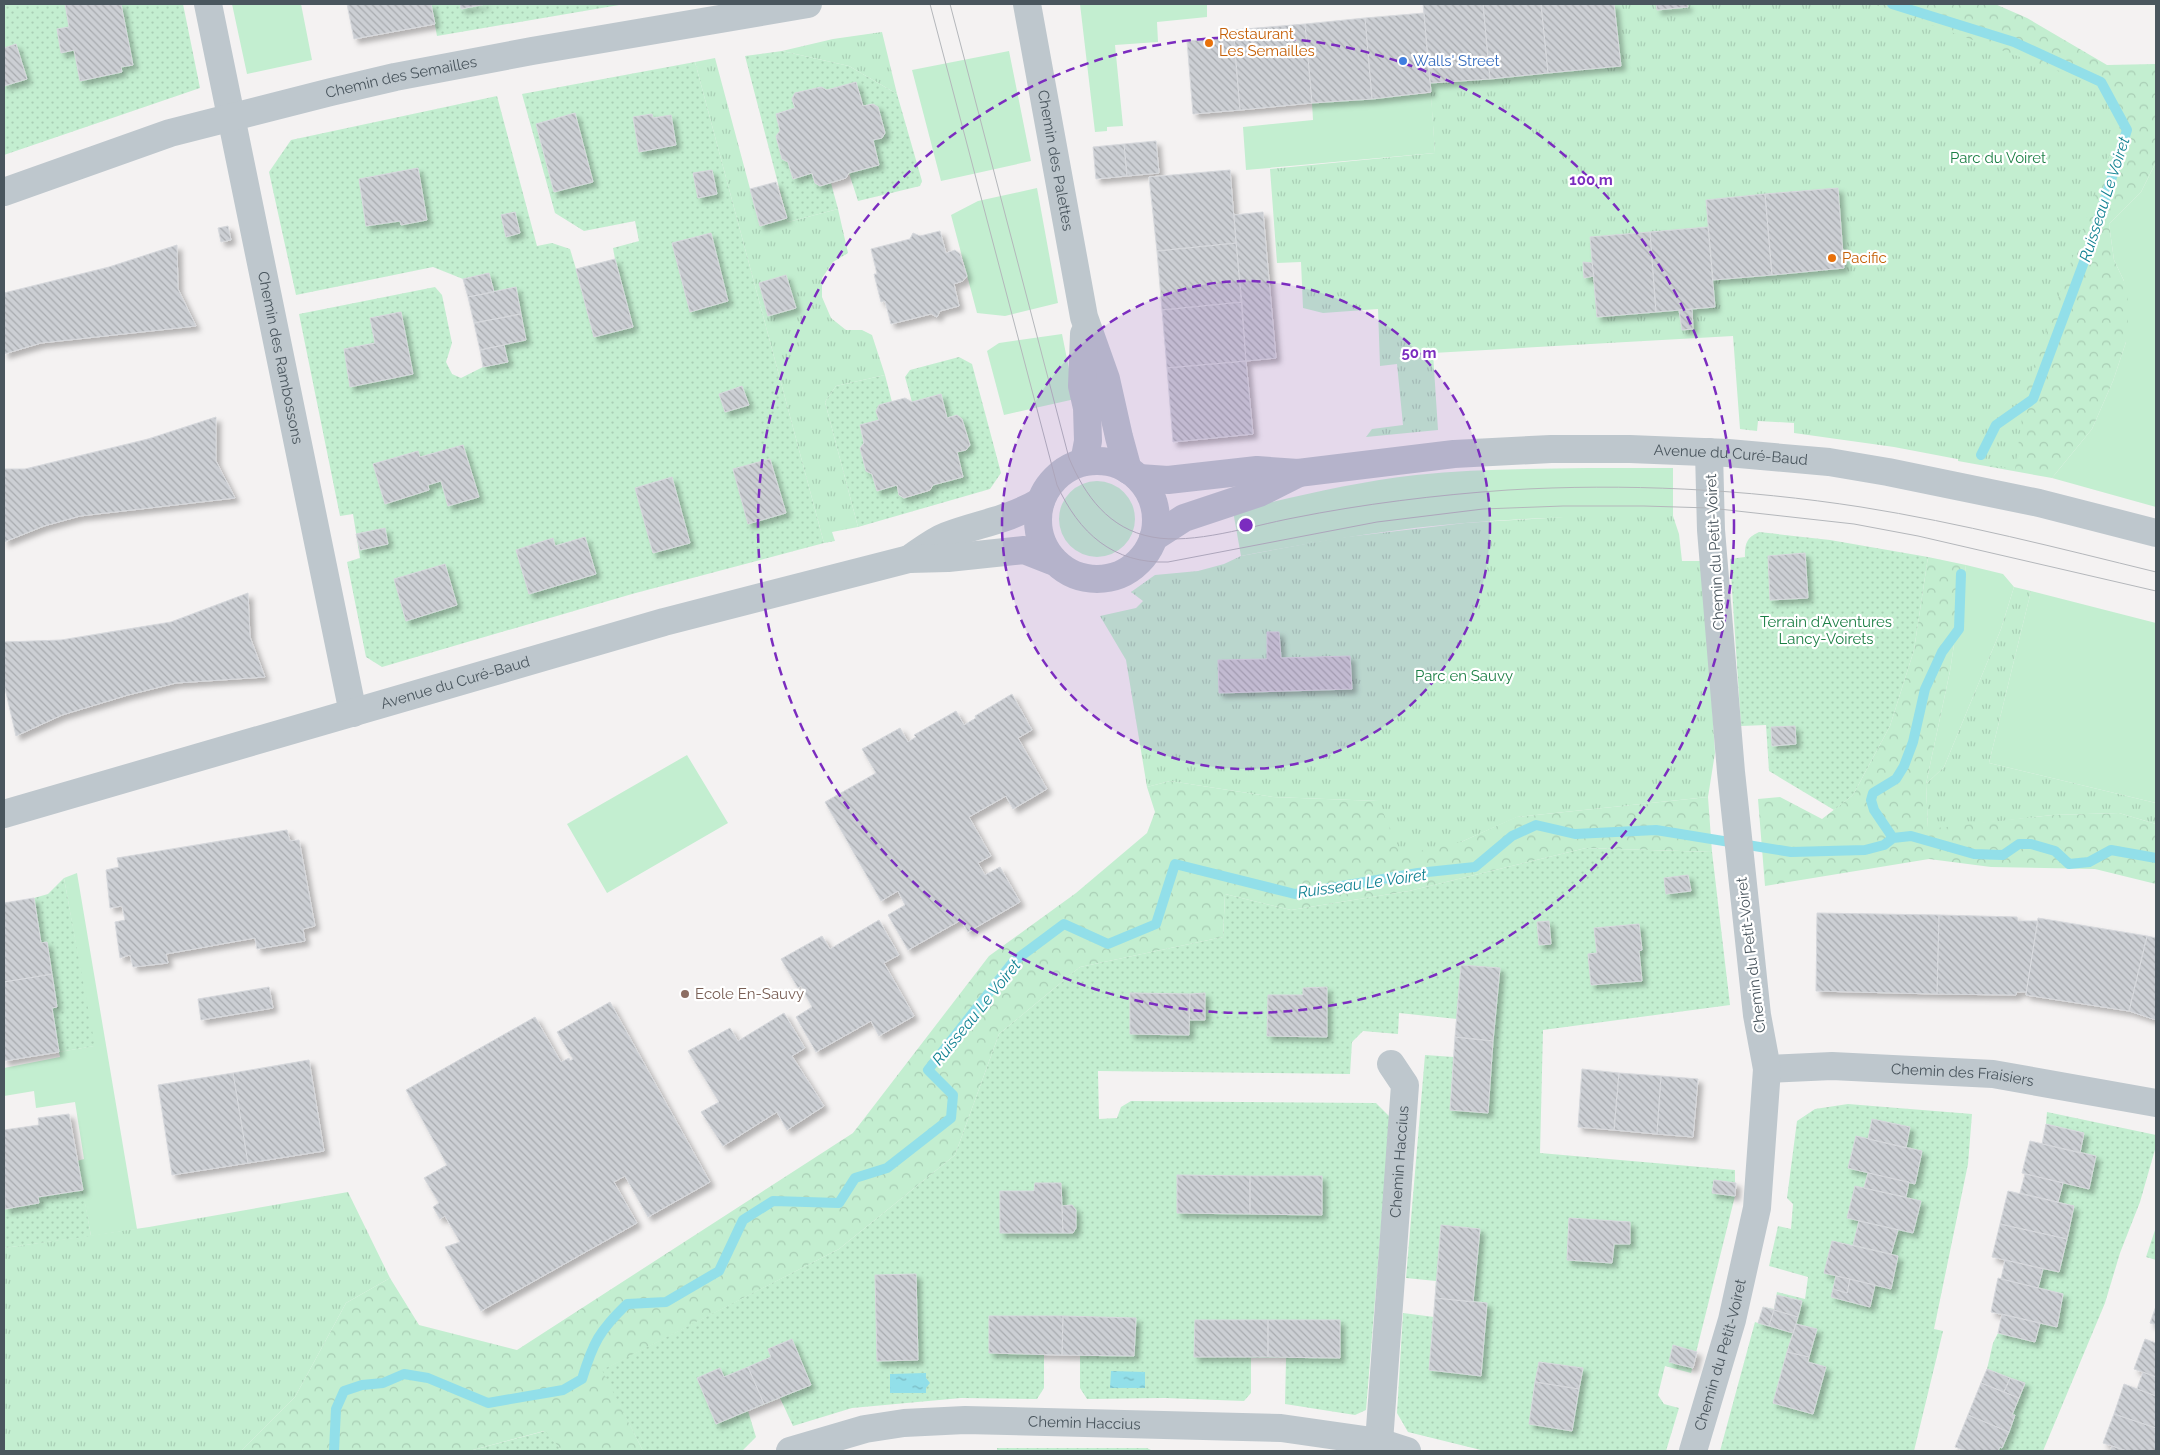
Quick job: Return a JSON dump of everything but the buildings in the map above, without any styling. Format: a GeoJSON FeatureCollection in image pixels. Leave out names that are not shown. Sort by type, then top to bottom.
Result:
{"type":"FeatureCollection","features":[{"type":"Feature","properties":{"kind":"street","name":"Chemin des Rambossons"},"geometry":{"type":"LineString","coordinates":[[208,4],[353,713]]}},
{"type":"Feature","properties":{"kind":"street","name":"Chemin des Semailles"},"geometry":{"type":"LineString","coordinates":[[4,192],[170,133],[395,77],[541,49],[808,4]]}},
{"type":"Feature","properties":{"kind":"street","name":"Chemin des Palettes"},"geometry":{"type":"LineString","coordinates":[[1027,4],[1084,317],[1106,379],[1118,437],[1134,474]]}},
{"type":"Feature","properties":{"kind":"street","name":"Chemin des Palettes"},"geometry":{"type":"LineString","coordinates":[[1084,317],[1082,386],[1087,408],[1088,441],[1084,462]]}},
{"type":"Feature","properties":{"kind":"street","name":"Avenue du Curé-Baud"},"geometry":{"type":"LineString","coordinates":[[1134,474],[1168,480],[1257,470],[1298,473],[1454,454],[1551,450],[1709,452],[1768,455],[1888,472],[2020,499],[2156,533]]}},
{"type":"Feature","properties":{"kind":"street","name":"Chemin du Petit-Voiret"},"geometry":{"type":"LineString","coordinates":[[1693,1451],[1732,1320],[1757,1208],[1767,1069],[1757,1015],[1731,772],[1711,530],[1709,452]]}},
{"type":"Feature","properties":{"kind":"street"},"geometry":{"type":"LineString","coordinates":[[1084,462],[1114,463],[1134,474],[1153,501],[1156,512],[1153,538],[1140,560],[1124,573],[1105,578],[1090,579],[1075,576],[1064,571],[1052,561],[1044,547],[1040,533],[1038,515],[1041,501],[1052,481],[1064,470],[1084,462]]}},
{"type":"Feature","properties":{"kind":"street","name":"Avenue du Curé-Baud"},"geometry":{"type":"LineString","coordinates":[[1153,538],[1184,518],[1259,493],[1298,473]]}},
{"type":"Feature","properties":{"kind":"street","name":"Avenue du Curé-Baud"},"geometry":{"type":"LineString","coordinates":[[909,559],[945,537],[1022,513],[1041,501]]}},
{"type":"Feature","properties":{"kind":"street","name":"Avenue du Curé-Baud"},"geometry":{"type":"LineString","coordinates":[[4,814],[664,622],[909,559],[948,558],[1024,550],[1052,561]]}},
{"type":"Feature","properties":{"kind":"street","name":"Chemin Haccius"},"geometry":{"type":"LineString","coordinates":[[1379,1442],[1405,1085],[1391,1064]]}},
{"type":"Feature","properties":{"kind":"street","name":"Chemin des Fraisiers"},"geometry":{"type":"LineString","coordinates":[[1767,1069],[1832,1066],[1993,1074],[2156,1103]]}},
{"type":"Feature","properties":{"kind":"street","name":"Chemin Haccius"},"geometry":{"type":"LineString","coordinates":[[790,1451],[865,1430],[904,1423],[965,1420],[1281,1428],[1379,1442],[1407,1451]]}},
{"type":"Feature","properties":{"kind":"green space"},"geometry":{"type":"Polygon","coordinates":[[[4,4],[183,4],[200,88],[4,155],[4,4]]]}},
{"type":"Feature","properties":{"kind":"green space"},"geometry":{"type":"Polygon","coordinates":[[[232,4],[301,4],[312,60],[247,74],[232,4]]]}},
{"type":"Feature","properties":{"kind":"green space"},"geometry":{"type":"Polygon","coordinates":[[[431,4],[625,4],[437,36],[431,4]]]}},
{"type":"Feature","properties":{"kind":"green space"},"geometry":{"type":"Polygon","coordinates":[[[1080,4],[1207,4],[1207,17],[1157,22],[1158,42],[1115,45],[1123,126],[1107,127],[1107,131],[1095,132],[1080,4]]]}},
{"type":"Feature","properties":{"kind":"green space"},"geometry":{"type":"Polygon","coordinates":[[[1614,4],[1873,4],[2098,85],[2120,126],[2026,387],[2015,470],[1894,447],[1794,433],[1794,423],[1758,421],[1757,431],[1740,429],[1733,336],[1433,353],[1438,430],[1366,437],[1372,429],[1403,425],[1397,364],[1380,366],[1378,309],[1323,313],[1303,308],[1301,262],[1277,263],[1270,169],[1435,153],[1430,83],[1621,66],[1614,4]]]}},
{"type":"Feature","properties":{"kind":"green space","name":"Parc du Voiret"},"geometry":{"type":"Polygon","coordinates":[[[1763,4],[1995,4],[2027,18],[2107,65],[2156,64],[2156,162],[2141,192],[2109,224],[2114,260],[2124,281],[2129,306],[2126,342],[2113,381],[2092,429],[2052,478],[1958,461],[1957,411],[1763,4]]]}},
{"type":"Feature","properties":{"kind":"green space"},"geometry":{"type":"Polygon","coordinates":[[[882,32],[897,94],[849,66],[782,51],[833,39],[882,32]]]}},
{"type":"Feature","properties":{"kind":"green space"},"geometry":{"type":"Polygon","coordinates":[[[782,51],[849,66],[897,94],[922,181],[920,186],[858,201],[849,173],[879,165],[873,140],[882,138],[885,133],[878,107],[873,104],[863,106],[856,82],[827,90],[821,87],[795,93],[792,99],[795,108],[776,114],[780,131],[776,136],[782,159],[788,162],[793,179],[812,173],[815,183],[820,186],[831,183],[838,209],[788,222],[745,56],[782,51]]]}},
{"type":"Feature","properties":{"kind":"green space"},"geometry":{"type":"Polygon","coordinates":[[[1009,51],[1031,161],[941,181],[912,70],[1009,51]]]}},
{"type":"Feature","properties":{"kind":"green space"},"geometry":{"type":"Polygon","coordinates":[[[715,58],[760,226],[787,218],[788,222],[838,209],[848,253],[833,262],[822,278],[822,297],[831,318],[846,330],[862,330],[872,335],[885,375],[836,386],[825,402],[858,527],[832,532],[835,541],[824,543],[695,62],[715,58]]]}},
{"type":"Feature","properties":{"kind":"green space"},"geometry":{"type":"Polygon","coordinates":[[[695,62],[824,543],[632,594],[382,667],[366,657],[347,562],[360,558],[353,514],[340,516],[299,314],[435,287],[442,295],[452,343],[446,362],[452,374],[461,378],[483,367],[508,362],[504,345],[515,287],[494,292],[489,273],[463,279],[433,267],[296,295],[269,172],[291,140],[497,96],[537,246],[552,243],[570,249],[576,269],[615,259],[613,248],[639,241],[635,221],[584,231],[555,213],[522,94],[695,62]]]}},
{"type":"Feature","properties":{"kind":"green space"},"geometry":{"type":"Polygon","coordinates":[[[1431,93],[1435,153],[1246,170],[1243,127],[1313,120],[1312,103],[1431,93]]]}},
{"type":"Feature","properties":{"kind":"green space"},"geometry":{"type":"Polygon","coordinates":[[[2156,162],[2156,507],[2052,478],[2092,429],[2113,381],[2126,342],[2124,281],[2114,260],[2109,224],[2141,192],[2156,162]]]}},
{"type":"Feature","properties":{"kind":"green space"},"geometry":{"type":"Polygon","coordinates":[[[1037,188],[1058,303],[1005,316],[977,313],[951,215],[978,201],[1037,188]]]}},
{"type":"Feature","properties":{"kind":"green space"},"geometry":{"type":"Polygon","coordinates":[[[1062,334],[1075,399],[1004,415],[987,351],[999,343],[1062,334]]]}},
{"type":"Feature","properties":{"kind":"green space"},"geometry":{"type":"Polygon","coordinates":[[[959,357],[972,364],[1001,473],[990,489],[858,527],[825,402],[836,386],[885,375],[892,402],[879,420],[860,426],[864,443],[860,448],[872,474],[877,491],[897,485],[899,495],[904,498],[930,491],[933,485],[963,477],[957,452],[966,450],[970,445],[962,419],[957,415],[947,418],[941,394],[912,402],[905,377],[910,370],[959,357]]]}},
{"type":"Feature","properties":{"kind":"green space"},"geometry":{"type":"Polygon","coordinates":[[[1673,468],[1673,516],[1543,518],[1437,526],[1353,536],[1241,556],[1233,511],[1301,495],[1416,475],[1480,470],[1673,468]]]}},
{"type":"Feature","properties":{"kind":"green space"},"geometry":{"type":"Polygon","coordinates":[[[1097,481],[1112,484],[1124,492],[1132,504],[1135,519],[1132,534],[1124,546],[1112,554],[1097,557],[1082,554],[1070,546],[1062,534],[1059,519],[1062,504],[1070,492],[1082,484],[1097,481]]]}},
{"type":"Feature","properties":{"kind":"green space","name":"Parc en Sauvy"},"geometry":{"type":"Polygon","coordinates":[[[1579,516],[1673,516],[1679,534],[1682,561],[1703,561],[1715,753],[1708,797],[1517,817],[1461,842],[1402,855],[1378,801],[1273,797],[1170,781],[1147,787],[1126,660],[1100,616],[1136,608],[1143,601],[1131,592],[1155,575],[1198,571],[1224,564],[1241,556],[1338,538],[1465,523],[1579,516]]]}},
{"type":"Feature","properties":{"kind":"green space","name":"Terrain d'Aventures Lancy-Voirets"},"geometry":{"type":"Polygon","coordinates":[[[1759,532],[1830,540],[1928,557],[1914,650],[1890,726],[1853,795],[1834,810],[1769,771],[1766,725],[1741,726],[1730,559],[1745,557],[1747,542],[1759,532]]]}},
{"type":"Feature","properties":{"kind":"green space"},"geometry":{"type":"Polygon","coordinates":[[[1928,557],[1966,565],[1950,671],[1926,784],[1928,828],[2053,815],[2119,813],[2156,824],[2156,884],[2095,869],[1991,867],[1929,859],[1765,886],[1758,799],[1780,797],[1822,819],[1853,795],[1890,726],[1914,650],[1928,557]]]}},
{"type":"Feature","properties":{"kind":"green space"},"geometry":{"type":"Polygon","coordinates":[[[1966,565],[2003,574],[2014,587],[2001,629],[1944,767],[1926,784],[1950,671],[1966,565]]]}},
{"type":"Feature","properties":{"kind":"green space"},"geometry":{"type":"Polygon","coordinates":[[[2014,587],[2031,591],[1989,763],[2156,803],[2156,824],[2119,813],[2053,815],[1928,829],[1926,784],[1944,767],[2001,629],[2014,587]]]}},
{"type":"Feature","properties":{"kind":"green space"},"geometry":{"type":"Polygon","coordinates":[[[2031,591],[2156,623],[2156,803],[1989,763],[2031,591]]]}},
{"type":"Feature","properties":{"kind":"green space"},"geometry":{"type":"Polygon","coordinates":[[[687,755],[728,823],[607,893],[567,824],[687,755]]]}},
{"type":"Feature","properties":{"kind":"green space"},"geometry":{"type":"Polygon","coordinates":[[[1170,781],[1273,797],[1379,801],[1461,842],[1516,817],[1708,797],[1712,852],[1586,848],[1409,891],[1291,910],[1225,894],[1223,937],[1080,967],[999,1034],[955,1155],[839,1249],[603,1370],[643,1451],[562,1451],[544,1431],[469,1451],[241,1451],[295,1397],[346,1303],[390,1278],[419,1325],[517,1350],[853,1133],[989,956],[1076,893],[1147,833],[1155,812],[1147,787],[1170,781]]]}},
{"type":"Feature","properties":{"kind":"green space"},"geometry":{"type":"Polygon","coordinates":[[[1586,848],[1712,852],[1730,1005],[1543,1030],[1540,1153],[1735,1170],[1735,1196],[1691,1373],[1665,1366],[1658,1395],[1664,1404],[1679,1408],[1666,1451],[1485,1451],[1408,1432],[1397,1413],[1403,1313],[1434,1317],[1436,1281],[1406,1278],[1425,1055],[1454,1057],[1457,1019],[1399,1013],[1398,1034],[1363,1031],[1352,1042],[1350,1074],[1098,1071],[1099,1119],[1117,1118],[1121,1107],[1131,1101],[1376,1103],[1390,1117],[1366,1410],[1355,1415],[1285,1404],[1286,1358],[1251,1358],[1251,1393],[1244,1401],[1165,1398],[1087,1399],[1080,1388],[1080,1355],[1044,1354],[1044,1388],[1037,1399],[961,1398],[852,1408],[793,1426],[780,1398],[748,1411],[756,1437],[742,1451],[643,1451],[602,1370],[839,1249],[955,1155],[999,1034],[1080,967],[1223,937],[1225,894],[1291,910],[1409,891],[1586,848]]]}},
{"type":"Feature","properties":{"kind":"green space"},"geometry":{"type":"Polygon","coordinates":[[[77,873],[137,1229],[91,1236],[77,1161],[84,1159],[75,1102],[36,1108],[34,1091],[4,1096],[4,1068],[60,1057],[59,1052],[94,1046],[64,878],[77,873]]]}},
{"type":"Feature","properties":{"kind":"green space"},"geometry":{"type":"Polygon","coordinates":[[[64,878],[95,1046],[59,1052],[52,1008],[57,1007],[47,942],[41,943],[34,898],[48,894],[64,878]]]}},
{"type":"Feature","properties":{"kind":"green space"},"geometry":{"type":"Polygon","coordinates":[[[1848,1104],[1972,1114],[1968,1164],[1934,1329],[1943,1331],[1914,1451],[1720,1451],[1755,1322],[1758,1323],[1763,1307],[1774,1309],[1777,1292],[1805,1299],[1808,1277],[1769,1266],[1778,1226],[1791,1229],[1793,1204],[1787,1198],[1797,1121],[1815,1109],[1848,1104]]]}},
{"type":"Feature","properties":{"kind":"green space"},"geometry":{"type":"Polygon","coordinates":[[[2047,1112],[2156,1135],[2156,1146],[2140,1202],[2120,1253],[2105,1303],[2043,1451],[1998,1451],[2002,1447],[2015,1416],[2012,1415],[2025,1384],[1987,1369],[1993,1343],[1998,1333],[2035,1342],[2040,1323],[2057,1327],[2063,1294],[2038,1288],[2043,1269],[2059,1272],[2074,1206],[2058,1202],[2063,1183],[2089,1189],[2080,1153],[2084,1133],[2046,1124],[2047,1112]]]}},
{"type":"Feature","properties":{"kind":"green space"},"geometry":{"type":"Polygon","coordinates":[[[83,1190],[91,1236],[4,1248],[4,1209],[39,1203],[38,1197],[83,1190]]]}},
{"type":"Feature","properties":{"kind":"green space"},"geometry":{"type":"Polygon","coordinates":[[[348,1192],[390,1278],[346,1303],[295,1397],[241,1451],[4,1451],[4,1248],[149,1227],[348,1192]]]}},
{"type":"Feature","properties":{"kind":"green space"},"geometry":{"type":"Polygon","coordinates":[[[2156,1227],[2156,1260],[2146,1257],[2156,1227]]]}},
{"type":"Feature","properties":{"kind":"green space"},"geometry":{"type":"Polygon","coordinates":[[[545,1431],[562,1451],[469,1451],[545,1431]]]}},
{"type":"Feature","properties":{"kind":"green space"},"geometry":{"type":"Polygon","coordinates":[[[997,1448],[1147,1448],[1153,1451],[997,1451],[997,1448]]]}},
{"type":"Feature","properties":{"kind":"water"},"geometry":{"type":"Polygon","coordinates":[[[1111,1371],[1145,1372],[1145,1388],[1110,1388],[1111,1371]]]}},
{"type":"Feature","properties":{"kind":"water"},"geometry":{"type":"Polygon","coordinates":[[[926,1373],[926,1378],[930,1383],[926,1388],[926,1393],[890,1393],[890,1374],[926,1373]]]}},
{"type":"Feature","properties":{"kind":"waterway","name":"Ruisseau Le Voiret"},"geometry":{"type":"LineString","coordinates":[[1892,4],[2014,42],[2101,82],[2127,130],[2091,243],[2033,399],[1996,425],[1981,455]]}},
{"type":"Feature","properties":{"kind":"waterway","name":"Ruisseau Le Voiret"},"geometry":{"type":"LineString","coordinates":[[334,1451],[336,1409],[344,1391],[362,1385],[383,1383],[404,1374],[428,1378],[488,1403],[563,1390],[582,1379],[598,1338],[627,1304],[666,1302],[719,1271],[743,1220],[773,1201],[839,1203],[855,1178],[887,1168],[951,1118],[953,1095],[928,1070],[1013,962],[1064,924],[1108,944],[1156,924],[1175,864],[1295,894],[1418,873],[1475,867],[1512,836],[1536,825],[1575,834],[1656,830],[1791,852],[1865,850],[1884,845],[1893,838],[1874,810],[1871,800],[1873,793],[1896,779],[1904,766],[1913,742],[1925,689],[1942,652],[1959,629],[1961,574]]}},
{"type":"Feature","properties":{"kind":"waterway"},"geometry":{"type":"LineString","coordinates":[[1893,838],[1911,836],[1974,854],[2003,855],[2019,844],[2031,844],[2055,851],[2069,864],[2089,862],[2111,850],[2156,858]]}},
{"type":"Feature","properties":{"kind":"tram line"},"geometry":{"type":"LineString","coordinates":[[930,4],[1057,485],[1076,518],[1087,531],[1115,551],[1131,558],[1168,562],[1377,522],[1483,509],[1563,506],[1710,508],[1854,524],[1918,536],[2156,591]]}},
{"type":"Feature","properties":{"kind":"tram line"},"geometry":{"type":"LineString","coordinates":[[950,4],[1069,458],[1091,498],[1111,519],[1123,527],[1152,537],[1185,539],[1222,534],[1346,508],[1454,495],[1552,488],[1685,489],[1773,496],[1898,513],[2009,536],[2156,572]]}},
{"type":"Feature","properties":{"kind":"place","name":"Restaurant Les Semailles"},"geometry":{"type":"Point","coordinates":[1209,43]}},
{"type":"Feature","properties":{"kind":"place","name":"Walls' Street"},"geometry":{"type":"Point","coordinates":[1403,61]}},
{"type":"Feature","properties":{"kind":"place","name":"Pacific"},"geometry":{"type":"Point","coordinates":[1832,258]}},
{"type":"Feature","properties":{"kind":"place","name":"Ecole En-Sauvy"},"geometry":{"type":"Point","coordinates":[685,994]}}]}
